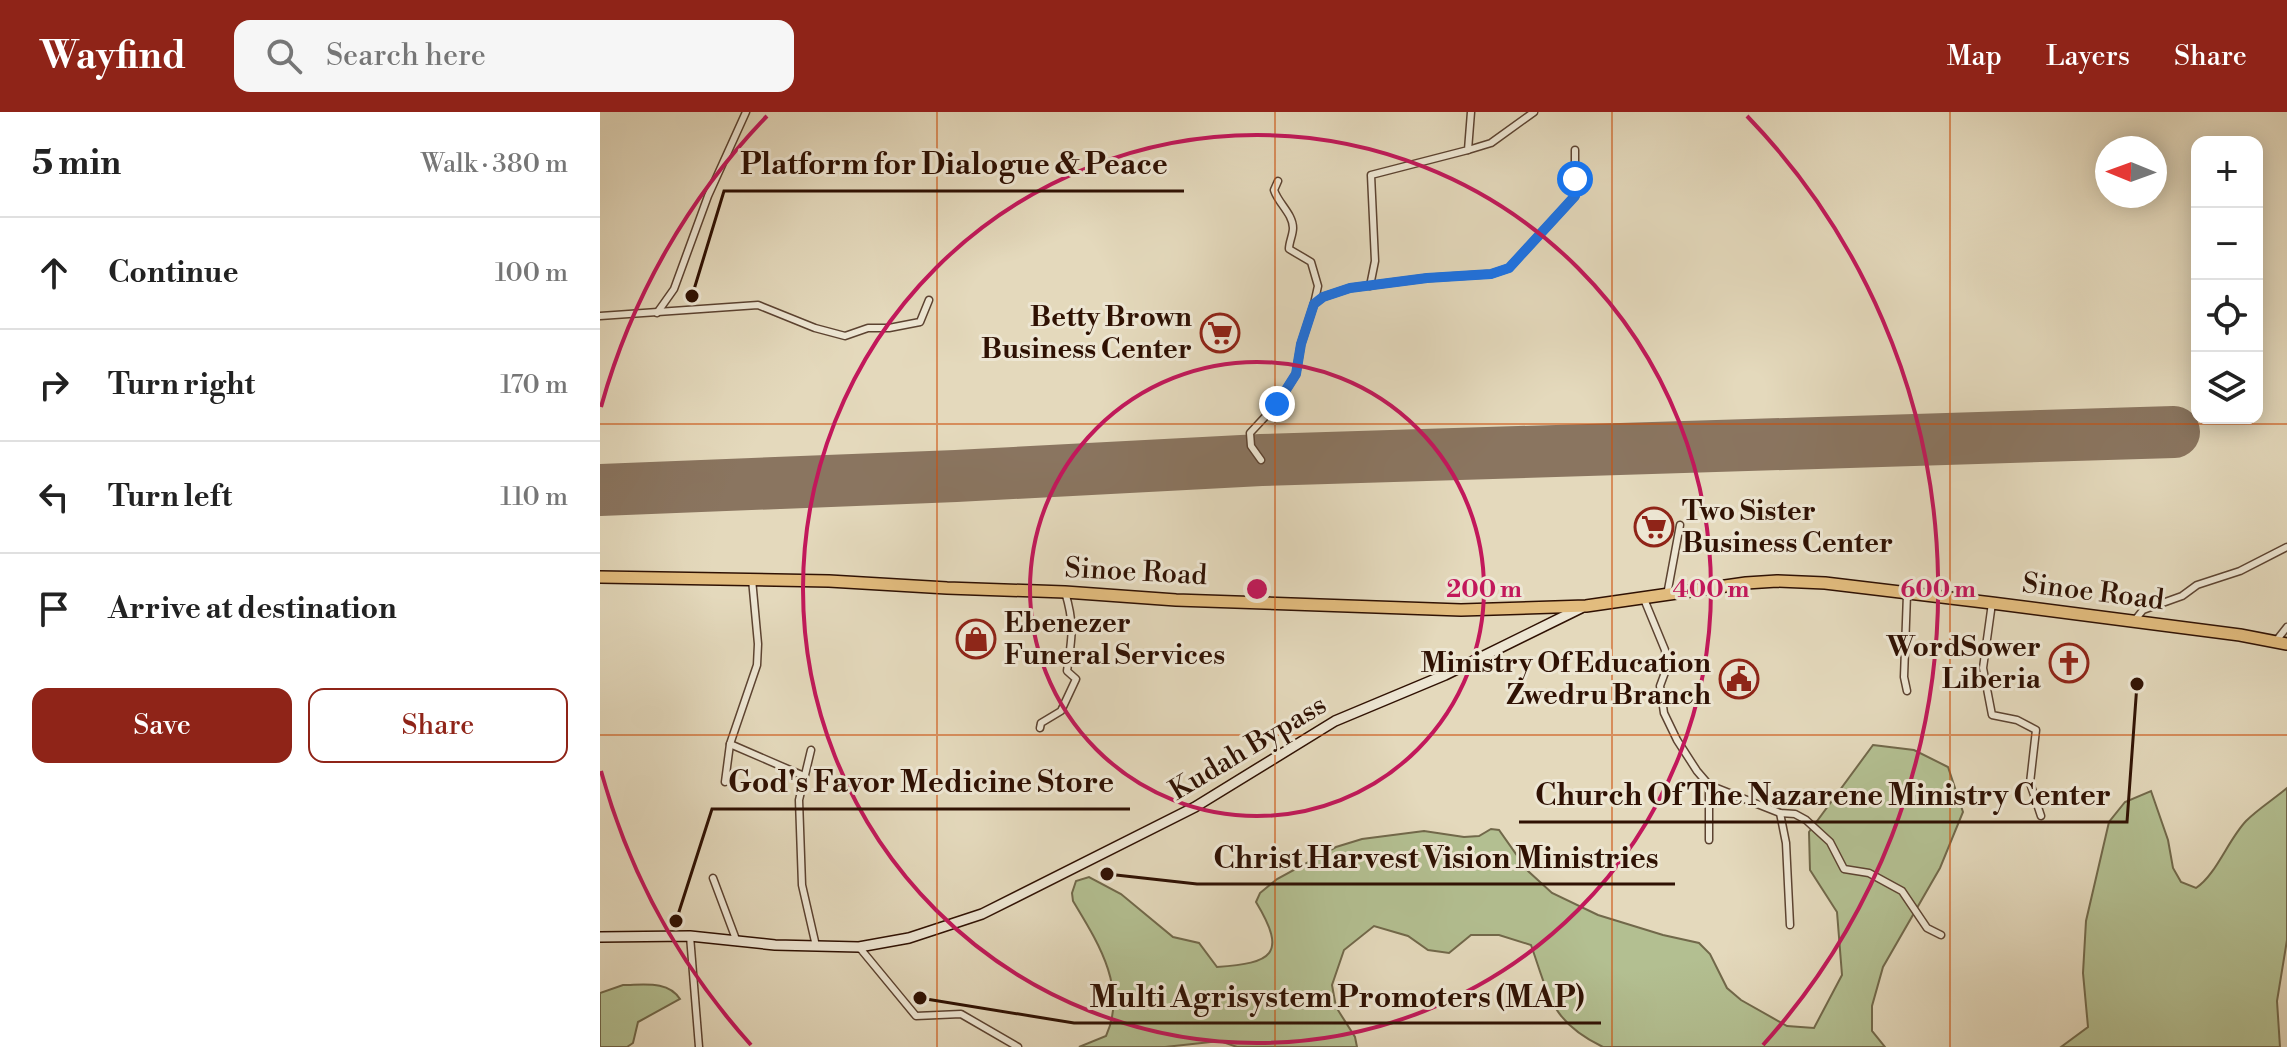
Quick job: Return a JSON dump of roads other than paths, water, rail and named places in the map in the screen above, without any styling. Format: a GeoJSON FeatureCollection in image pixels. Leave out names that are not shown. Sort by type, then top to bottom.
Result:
{"type":"FeatureCollection","features":[{"type":"Feature","properties":{"kind":"highway","name":"Sinoe Road"},"geometry":{"type":"LineString","coordinates":[[600,577],[752,579],[1354,608],[1494,610],[1586,606],[1777,581],[1825,583],[1992,603],[2282,642]]}},
{"type":"Feature","properties":{"kind":"street"},"geometry":{"type":"LineString","coordinates":[[738,112],[741,123]]}},
{"type":"Feature","properties":{"kind":"street"},"geometry":{"type":"LineString","coordinates":[[657,313],[674,289],[708,196],[746,112]]}},
{"type":"Feature","properties":{"kind":"street"},"geometry":{"type":"LineString","coordinates":[[1468,150],[1471,112]]}},
{"type":"Feature","properties":{"kind":"street"},"geometry":{"type":"LineString","coordinates":[[1370,286],[1375,261],[1371,175],[1491,143],[1534,112]]}},
{"type":"Feature","properties":{"kind":"street"},"geometry":{"type":"LineString","coordinates":[[1314,304],[1323,297],[1350,288],[1491,274],[1509,268],[1575,196],[1575,150]]}},
{"type":"Feature","properties":{"kind":"street"},"geometry":{"type":"LineString","coordinates":[[1261,460],[1251,446],[1250,433],[1277,404],[1296,374],[1301,344],[1318,286],[1311,262],[1289,249],[1293,228],[1288,212],[1277,201],[1274,190],[1278,181]]}},
{"type":"Feature","properties":{"kind":"street"},"geometry":{"type":"LineString","coordinates":[[600,316],[758,305],[815,328],[845,336],[868,328],[889,328],[920,322],[929,300]]}},
{"type":"Feature","properties":{"kind":"street"},"geometry":{"type":"LineString","coordinates":[[1667,595],[1680,525]]}},
{"type":"Feature","properties":{"kind":"street"},"geometry":{"type":"LineString","coordinates":[[2132,622],[2143,610],[2182,596],[2197,585],[2240,571],[2287,547]]}},
{"type":"Feature","properties":{"kind":"street"},"geometry":{"type":"LineString","coordinates":[[725,782],[730,744],[757,665],[752,579]]}},
{"type":"Feature","properties":{"kind":"street"},"geometry":{"type":"LineString","coordinates":[[1040,728],[1041,723],[1066,705],[1076,679],[1067,671],[1072,650],[1073,620],[1065,592]]}},
{"type":"Feature","properties":{"kind":"street"},"geometry":{"type":"LineString","coordinates":[[1907,594],[1904,677],[1907,691]]}},
{"type":"Feature","properties":{"kind":"street"},"geometry":{"type":"LineString","coordinates":[[1644,599],[1665,650],[1667,667],[1660,686],[1664,713],[1677,740],[1709,785],[1780,813],[1795,814],[1815,826],[1830,842],[1844,869],[1869,873],[1902,891],[1927,928],[1941,935]]}},
{"type":"Feature","properties":{"kind":"street"},"geometry":{"type":"LineString","coordinates":[[1992,603],[1983,668],[1992,715],[2017,720],[2036,730],[2030,783],[2041,816]]}},
{"type":"Feature","properties":{"kind":"street","name":"Kudah Bypass"},"geometry":{"type":"LineString","coordinates":[[600,937],[690,936],[737,942],[859,947],[909,938],[982,914],[1195,807],[1347,715],[1445,675],[1556,618],[1586,606]]}},
{"type":"Feature","properties":{"kind":"street"},"geometry":{"type":"LineString","coordinates":[[2282,642],[2287,627]]}},
{"type":"Feature","properties":{"kind":"street"},"geometry":{"type":"LineString","coordinates":[[730,744],[804,776]]}},
{"type":"Feature","properties":{"kind":"street"},"geometry":{"type":"LineString","coordinates":[[811,750],[799,800],[802,885],[816,946]]}},
{"type":"Feature","properties":{"kind":"street"},"geometry":{"type":"LineString","coordinates":[[1709,785],[1709,840]]}},
{"type":"Feature","properties":{"kind":"street"},"geometry":{"type":"LineString","coordinates":[[1780,813],[1786,843],[1790,925]]}},
{"type":"Feature","properties":{"kind":"street"},"geometry":{"type":"LineString","coordinates":[[713,878],[737,942]]}},
{"type":"Feature","properties":{"kind":"street"},"geometry":{"type":"LineString","coordinates":[[690,936],[699,1047]]}},
{"type":"Feature","properties":{"kind":"street"},"geometry":{"type":"LineString","coordinates":[[859,947],[916,1016],[961,1014],[1018,1047]]}},
{"type":"Feature","properties":{"kind":"place","name":"Platform for Dialogue & Peace"},"geometry":{"type":"Point","coordinates":[692,296]}},
{"type":"Feature","properties":{"kind":"place","name":"Betty Brown Business Center"},"geometry":{"type":"Point","coordinates":[1220,333]}},
{"type":"Feature","properties":{"kind":"place","name":"Two Sister Business Center"},"geometry":{"type":"Point","coordinates":[1654,527]}},
{"type":"Feature","properties":{"kind":"place","name":"Ebenezer Funeral Services"},"geometry":{"type":"Point","coordinates":[976,639]}},
{"type":"Feature","properties":{"kind":"place","name":"WordSower Liberia"},"geometry":{"type":"Point","coordinates":[2069,663]}},
{"type":"Feature","properties":{"kind":"place","name":"Ministry Of Education Zwedru Branch"},"geometry":{"type":"Point","coordinates":[1739,679]}},
{"type":"Feature","properties":{"kind":"place","name":"Church Of The Nazarene Ministry Center"},"geometry":{"type":"Point","coordinates":[2137,684]}},
{"type":"Feature","properties":{"kind":"place","name":"Christ Harvest Vision Ministries"},"geometry":{"type":"Point","coordinates":[1107,874]}},
{"type":"Feature","properties":{"kind":"place","name":"God's Favor Medicine Store"},"geometry":{"type":"Point","coordinates":[676,921]}},
{"type":"Feature","properties":{"kind":"place","name":"Multi Agrisystem Promoters (MAP)"},"geometry":{"type":"Point","coordinates":[920,998]}}]}
